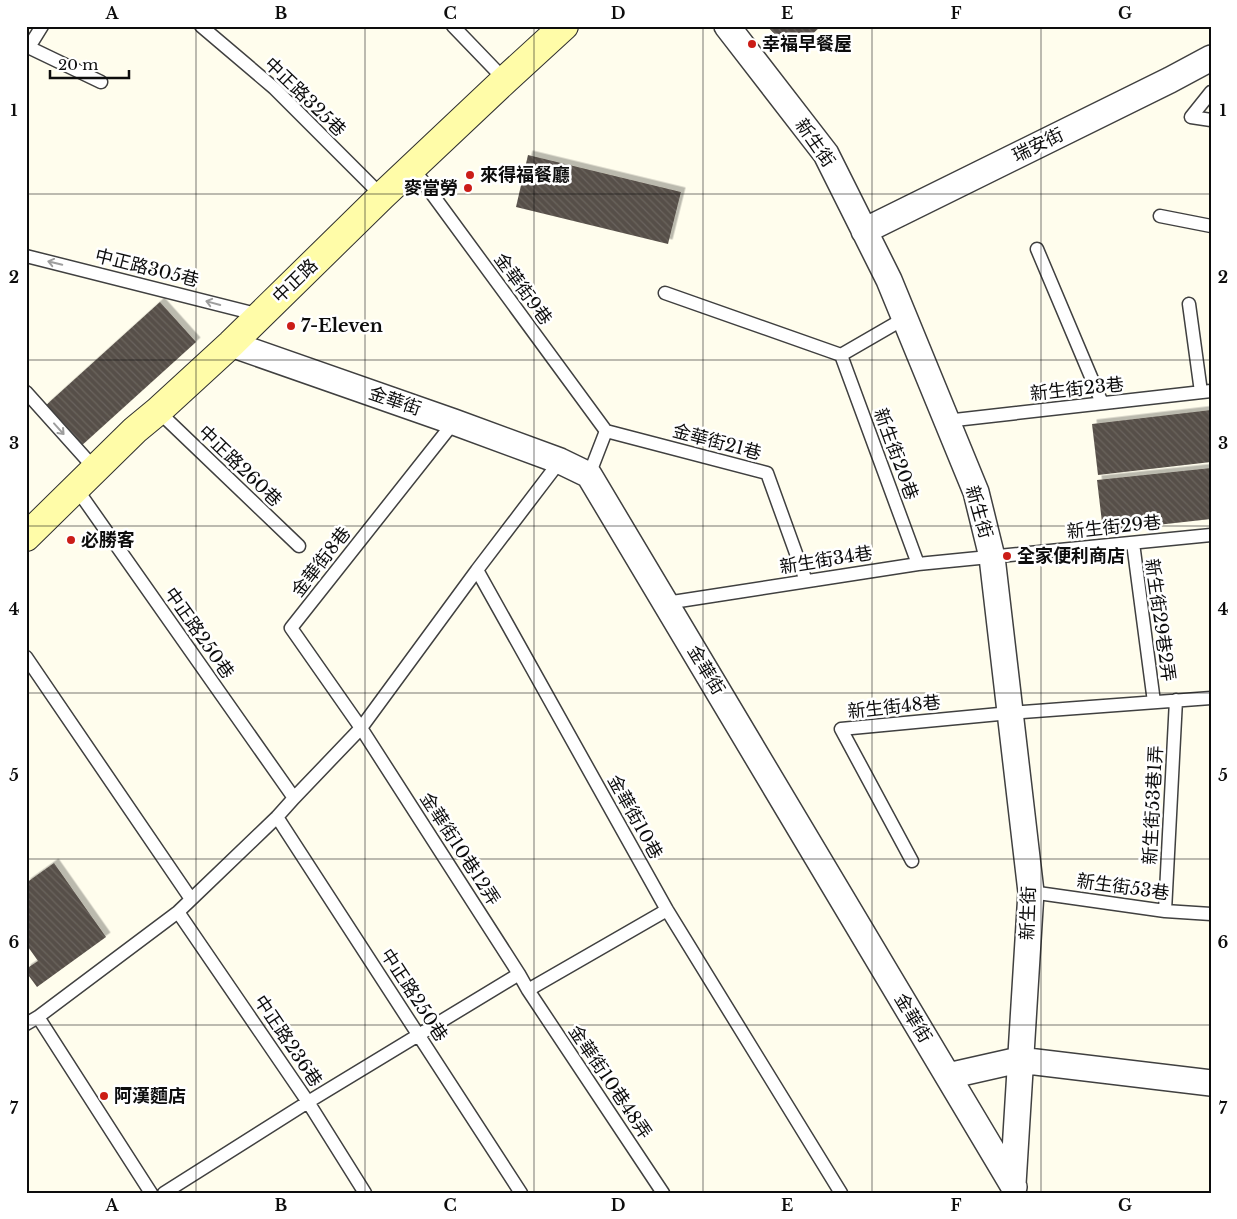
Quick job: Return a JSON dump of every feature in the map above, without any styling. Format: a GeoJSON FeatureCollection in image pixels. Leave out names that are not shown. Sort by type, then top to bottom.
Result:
{"type":"FeatureCollection","features":[{"type":"Feature","properties":{"kind":"main road","name":"中正路"},"geometry":{"type":"LineString","coordinates":[[26,537],[135,430],[231,344],[382,196],[564,26]]}},
{"type":"Feature","properties":{"kind":"street","name":"新生街"},"geometry":{"type":"LineString","coordinates":[[727,26],[826,154],[889,280],[976,492],[992,557],[1030,892],[1015,1188]]}},
{"type":"Feature","properties":{"kind":"street","name":"瑞安街"},"geometry":{"type":"LineString","coordinates":[[864,231],[1211,58]]}},
{"type":"Feature","properties":{"kind":"street","name":"金華街"},"geometry":{"type":"LineString","coordinates":[[231,344],[560,461],[589,476],[1015,1188]]}},
{"type":"Feature","properties":{"kind":"street"},"geometry":{"type":"LineString","coordinates":[[948,1076],[1020,1060],[1211,1083]]}},
{"type":"Feature","properties":{"kind":"lane"},"geometry":{"type":"LineString","coordinates":[[42,26],[28,46],[101,82]]}},
{"type":"Feature","properties":{"kind":"lane","name":"中正路325巷"},"geometry":{"type":"LineString","coordinates":[[201,26],[274,88],[382,196]]}},
{"type":"Feature","properties":{"kind":"lane"},"geometry":{"type":"LineString","coordinates":[[453,26],[505,80]]}},
{"type":"Feature","properties":{"kind":"lane"},"geometry":{"type":"LineString","coordinates":[[1211,92],[1191,117],[1211,120]]}},
{"type":"Feature","properties":{"kind":"lane","name":"金華街9巷"},"geometry":{"type":"LineString","coordinates":[[413,168],[606,432]]}},
{"type":"Feature","properties":{"kind":"lane"},"geometry":{"type":"LineString","coordinates":[[1160,216],[1211,226]]}},
{"type":"Feature","properties":{"kind":"lane"},"geometry":{"type":"LineString","coordinates":[[1037,249],[1102,404]]}},
{"type":"Feature","properties":{"kind":"lane","name":"中正路305巷"},"geometry":{"type":"LineString","coordinates":[[26,256],[260,316]]}},
{"type":"Feature","properties":{"kind":"lane"},"geometry":{"type":"LineString","coordinates":[[665,293],[841,355],[905,318]]}},
{"type":"Feature","properties":{"kind":"lane"},"geometry":{"type":"LineString","coordinates":[[1189,304],[1206,392]]}},
{"type":"Feature","properties":{"kind":"lane","name":"新生街20巷"},"geometry":{"type":"LineString","coordinates":[[841,355],[918,564]]}},
{"type":"Feature","properties":{"kind":"lane"},"geometry":{"type":"LineString","coordinates":[[26,392],[96,470]]}},
{"type":"Feature","properties":{"kind":"lane","name":"新生街23巷"},"geometry":{"type":"LineString","coordinates":[[946,421],[1206,392]]}},
{"type":"Feature","properties":{"kind":"lane","name":"中正路260巷"},"geometry":{"type":"LineString","coordinates":[[158,411],[299,546]]}},
{"type":"Feature","properties":{"kind":"lane","name":"金華街8巷"},"geometry":{"type":"LineString","coordinates":[[362,728],[291,628],[454,422]]}},
{"type":"Feature","properties":{"kind":"lane"},"geometry":{"type":"LineString","coordinates":[[589,476],[606,432]]}},
{"type":"Feature","properties":{"kind":"lane","name":"金華街21巷"},"geometry":{"type":"LineString","coordinates":[[606,432],[767,473],[806,581]]}},
{"type":"Feature","properties":{"kind":"lane"},"geometry":{"type":"LineString","coordinates":[[26,1024],[178,912],[278,817],[362,728],[477,570],[560,461]]}},
{"type":"Feature","properties":{"kind":"lane","name":"中正路250巷"},"geometry":{"type":"LineString","coordinates":[[76,488],[294,798]]}},
{"type":"Feature","properties":{"kind":"lane","name":"新生街29巷"},"geometry":{"type":"LineString","coordinates":[[992,557],[1211,535]]}},
{"type":"Feature","properties":{"kind":"lane","name":"新生街29巷2弄"},"geometry":{"type":"LineString","coordinates":[[1133,543],[1154,702]]}},
{"type":"Feature","properties":{"kind":"lane","name":"新生街34巷"},"geometry":{"type":"LineString","coordinates":[[666,603],[918,564],[992,557]]}},
{"type":"Feature","properties":{"kind":"lane","name":"金華街10巷"},"geometry":{"type":"LineString","coordinates":[[477,570],[667,910],[841,1193]]}},
{"type":"Feature","properties":{"kind":"lane"},"geometry":{"type":"LineString","coordinates":[[26,657],[191,899]]}},
{"type":"Feature","properties":{"kind":"lane"},"geometry":{"type":"LineString","coordinates":[[1010,713],[1211,698]]}},
{"type":"Feature","properties":{"kind":"lane","name":"新生街53巷1弄"},"geometry":{"type":"LineString","coordinates":[[1165,911],[1176,700]]}},
{"type":"Feature","properties":{"kind":"lane","name":"新生街48巷"},"geometry":{"type":"LineString","coordinates":[[912,861],[841,729],[1010,713]]}},
{"type":"Feature","properties":{"kind":"lane","name":"金華街10巷12弄"},"geometry":{"type":"LineString","coordinates":[[362,728],[528,990]]}},
{"type":"Feature","properties":{"kind":"lane","name":"中正路250巷"},"geometry":{"type":"LineString","coordinates":[[278,817],[521,1193]]}},
{"type":"Feature","properties":{"kind":"lane","name":"新生街53巷"},"geometry":{"type":"LineString","coordinates":[[1030,892],[1165,911],[1211,914]]}},
{"type":"Feature","properties":{"kind":"lane"},"geometry":{"type":"LineString","coordinates":[[528,990],[667,910]]}},
{"type":"Feature","properties":{"kind":"lane","name":"中正路236巷"},"geometry":{"type":"LineString","coordinates":[[178,912],[308,1102],[365,1193]]}},
{"type":"Feature","properties":{"kind":"lane"},"geometry":{"type":"LineString","coordinates":[[164,1193],[308,1102],[518,974]]}},
{"type":"Feature","properties":{"kind":"lane","name":"金華街10巷48弄"},"geometry":{"type":"LineString","coordinates":[[528,990],[663,1193]]}},
{"type":"Feature","properties":{"kind":"lane"},"geometry":{"type":"LineString","coordinates":[[38,1017],[151,1193]]}},
{"type":"Feature","properties":{"kind":"building"},"geometry":{"type":"Polygon","coordinates":[[[767,26],[821,26],[792,53],[767,26]]]}},
{"type":"Feature","properties":{"kind":"building"},"geometry":{"type":"Polygon","coordinates":[[[528,155],[681,192],[668,244],[516,207],[528,155]]]}},
{"type":"Feature","properties":{"kind":"building"},"geometry":{"type":"Polygon","coordinates":[[[160,302],[196,342],[80,447],[44,407],[160,302]]]}},
{"type":"Feature","properties":{"kind":"building"},"geometry":{"type":"Polygon","coordinates":[[[1211,410],[1211,462],[1098,475],[1092,424],[1211,410]]]}},
{"type":"Feature","properties":{"kind":"building"},"geometry":{"type":"Polygon","coordinates":[[[1211,468],[1211,519],[1103,531],[1097,480],[1211,468]]]}},
{"type":"Feature","properties":{"kind":"building"},"geometry":{"type":"Polygon","coordinates":[[[54,863],[106,937],[37,987],[26,972],[26,969],[38,961],[26,944],[26,883],[54,863]]]}},
{"type":"Feature","properties":{"kind":"place","name":"幸福早餐屋"},"geometry":{"type":"Point","coordinates":[752,44]}},
{"type":"Feature","properties":{"kind":"place","name":"來得福餐廳"},"geometry":{"type":"Point","coordinates":[470,175]}},
{"type":"Feature","properties":{"kind":"place","name":"麥當勞"},"geometry":{"type":"Point","coordinates":[468,188]}},
{"type":"Feature","properties":{"kind":"place","name":"7-Eleven"},"geometry":{"type":"Point","coordinates":[291,326]}},
{"type":"Feature","properties":{"kind":"place","name":"必勝客"},"geometry":{"type":"Point","coordinates":[71,540]}},
{"type":"Feature","properties":{"kind":"place","name":"全家便利商店"},"geometry":{"type":"Point","coordinates":[1007,556]}},
{"type":"Feature","properties":{"kind":"place","name":"阿漢麵店"},"geometry":{"type":"Point","coordinates":[104,1096]}}]}
